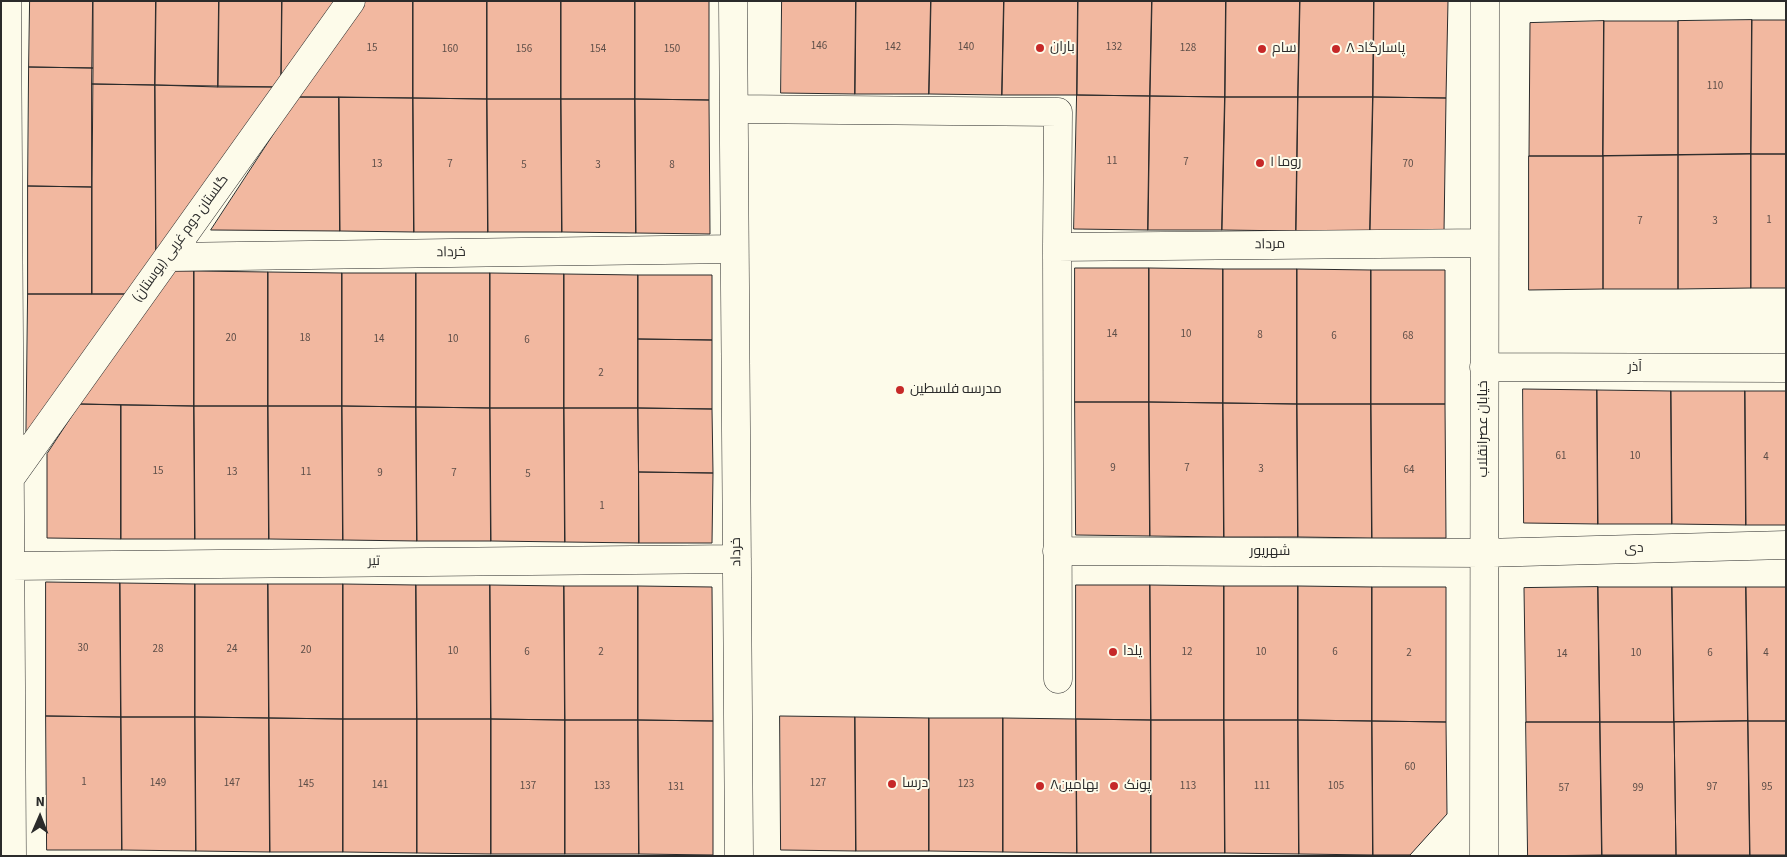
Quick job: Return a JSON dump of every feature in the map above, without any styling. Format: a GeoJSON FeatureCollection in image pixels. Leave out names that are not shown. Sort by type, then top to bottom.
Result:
{"type":"FeatureCollection","features":[{"type":"Feature","properties":{"kind":"street"},"geometry":{"type":"LineString","coordinates":[[7,1],[12,856]]}},
{"type":"Feature","properties":{"kind":"street","name":"گلستان دوم غربی (بوستان)"},"geometry":{"type":"LineString","coordinates":[[11,476],[351,1]]}},
{"type":"Feature","properties":{"kind":"street","name":"خرداد"},"geometry":{"type":"LineString","coordinates":[[733,1],[739,856]]}},
{"type":"Feature","properties":{"kind":"street","name":"خیابان عصرانقلاب"},"geometry":{"type":"LineString","coordinates":[[1484,856],[1485,1]]}},
{"type":"Feature","properties":{"kind":"street"},"geometry":{"type":"LineString","coordinates":[[734,110],[1058,112],[1058,679]]}},
{"type":"Feature","properties":{"kind":"street","name":"مرداد"},"geometry":{"type":"LineString","coordinates":[[1057,248],[1484,243]]}},
{"type":"Feature","properties":{"kind":"street","name":"خرداد"},"geometry":{"type":"LineString","coordinates":[[168,257],[734,249]]}},
{"type":"Feature","properties":{"kind":"street","name":"آذر"},"geometry":{"type":"LineString","coordinates":[[1484,367],[1786,368]]}},
{"type":"Feature","properties":{"kind":"street","name":"دی"},"geometry":{"type":"LineString","coordinates":[[1483,554],[1786,545]]}},
{"type":"Feature","properties":{"kind":"street","name":"شهریور"},"geometry":{"type":"LineString","coordinates":[[1057,551],[1483,554]]}},
{"type":"Feature","properties":{"kind":"street","name":"تیر"},"geometry":{"type":"LineString","coordinates":[[11,566],[737,559]]}},
{"type":"Feature","properties":{"kind":"building"},"geometry":{"type":"Polygon","coordinates":[[[30,1],[93,1],[93,68],[29,67],[30,1]]]}},
{"type":"Feature","properties":{"kind":"building"},"geometry":{"type":"Polygon","coordinates":[[[93,1],[156,1],[155,85],[92,84],[93,1]]]}},
{"type":"Feature","properties":{"kind":"building"},"geometry":{"type":"Polygon","coordinates":[[[156,1],[219,1],[218,87],[155,85],[156,1]]]}},
{"type":"Feature","properties":{"kind":"building"},"geometry":{"type":"Polygon","coordinates":[[[219,1],[282,1],[281,87],[218,87],[219,1]]]}},
{"type":"Feature","properties":{"kind":"building"},"geometry":{"type":"Polygon","coordinates":[[[282,1],[338,1],[281,87],[282,1]]]}},
{"type":"Feature","properties":{"kind":"building"},"geometry":{"type":"Polygon","coordinates":[[[362,1],[413,1],[413,98],[298,97],[362,1]]]}},
{"type":"Feature","properties":{"kind":"building"},"geometry":{"type":"Polygon","coordinates":[[[413,1],[487,1],[487,99],[413,98],[413,1]]]}},
{"type":"Feature","properties":{"kind":"building"},"geometry":{"type":"Polygon","coordinates":[[[487,1],[561,1],[561,99],[487,99],[487,1]]]}},
{"type":"Feature","properties":{"kind":"building"},"geometry":{"type":"Polygon","coordinates":[[[561,1],[635,1],[635,99],[561,99],[561,1]]]}},
{"type":"Feature","properties":{"kind":"building"},"geometry":{"type":"Polygon","coordinates":[[[635,1],[709,1],[709,100],[635,99],[635,1]]]}},
{"type":"Feature","properties":{"kind":"building"},"geometry":{"type":"Polygon","coordinates":[[[782,1],[856,1],[855,94],[781,93],[782,1]]]}},
{"type":"Feature","properties":{"kind":"building"},"geometry":{"type":"Polygon","coordinates":[[[856,1],[931,1],[929,94],[855,94],[856,1]]]}},
{"type":"Feature","properties":{"kind":"building"},"geometry":{"type":"Polygon","coordinates":[[[931,1],[1004,1],[1002,95],[929,94],[931,1]]]}},
{"type":"Feature","properties":{"kind":"building","name":"باران"},"geometry":{"type":"Polygon","coordinates":[[[1004,1],[1078,1],[1077,95],[1002,95],[1004,1]]]}},
{"type":"Feature","properties":{"kind":"building"},"geometry":{"type":"Polygon","coordinates":[[[1078,1],[1152,1],[1150,96],[1077,95],[1078,1]]]}},
{"type":"Feature","properties":{"kind":"building"},"geometry":{"type":"Polygon","coordinates":[[[1152,1],[1226,1],[1225,97],[1150,96],[1152,1]]]}},
{"type":"Feature","properties":{"kind":"building","name":"سام"},"geometry":{"type":"Polygon","coordinates":[[[1226,1],[1300,1],[1298,97],[1225,97],[1226,1]]]}},
{"type":"Feature","properties":{"kind":"building","name":"پاسارگاد ۸"},"geometry":{"type":"Polygon","coordinates":[[[1300,1],[1374,1],[1373,97],[1298,97],[1300,1]]]}},
{"type":"Feature","properties":{"kind":"building"},"geometry":{"type":"Polygon","coordinates":[[[1374,1],[1448,1],[1446,98],[1373,97],[1374,1]]]}},
{"type":"Feature","properties":{"kind":"building"},"geometry":{"type":"Polygon","coordinates":[[[1752,20],[1751,154],[1678,155],[1678,21],[1752,20]]]}},
{"type":"Feature","properties":{"kind":"building"},"geometry":{"type":"Polygon","coordinates":[[[1752,20],[1786,20],[1786,154],[1751,154],[1752,20]]]}},
{"type":"Feature","properties":{"kind":"building"},"geometry":{"type":"Polygon","coordinates":[[[1604,21],[1603,156],[1529,156],[1530,23],[1604,21]]]}},
{"type":"Feature","properties":{"kind":"building"},"geometry":{"type":"Polygon","coordinates":[[[1604,21],[1678,21],[1678,155],[1603,156],[1604,21]]]}},
{"type":"Feature","properties":{"kind":"building"},"geometry":{"type":"Polygon","coordinates":[[[29,67],[93,68],[92,187],[28,186],[29,67]]]}},
{"type":"Feature","properties":{"kind":"building"},"geometry":{"type":"Polygon","coordinates":[[[92,84],[155,85],[156,258],[130,294],[92,294],[92,84]]]}},
{"type":"Feature","properties":{"kind":"building"},"geometry":{"type":"Polygon","coordinates":[[[155,85],[281,87],[156,258],[155,85]]]}},
{"type":"Feature","properties":{"kind":"building"},"geometry":{"type":"Polygon","coordinates":[[[1077,95],[1150,96],[1148,230],[1074,229],[1077,95]]]}},
{"type":"Feature","properties":{"kind":"building"},"geometry":{"type":"Polygon","coordinates":[[[1150,96],[1225,97],[1222,230],[1148,230],[1150,96]]]}},
{"type":"Feature","properties":{"kind":"building"},"geometry":{"type":"Polygon","coordinates":[[[298,97],[339,97],[340,231],[211,230],[298,97]]]}},
{"type":"Feature","properties":{"kind":"building"},"geometry":{"type":"Polygon","coordinates":[[[339,97],[413,98],[414,232],[340,231],[339,97]]]}},
{"type":"Feature","properties":{"kind":"building","name":"روما ۱"},"geometry":{"type":"Polygon","coordinates":[[[1225,97],[1298,97],[1296,231],[1222,230],[1225,97]]]}},
{"type":"Feature","properties":{"kind":"building"},"geometry":{"type":"Polygon","coordinates":[[[1298,97],[1373,97],[1370,232],[1296,231],[1298,97]]]}},
{"type":"Feature","properties":{"kind":"building"},"geometry":{"type":"Polygon","coordinates":[[[1373,97],[1446,98],[1444,232],[1370,232],[1373,97]]]}},
{"type":"Feature","properties":{"kind":"building"},"geometry":{"type":"Polygon","coordinates":[[[413,98],[487,99],[488,232],[414,232],[413,98]]]}},
{"type":"Feature","properties":{"kind":"building"},"geometry":{"type":"Polygon","coordinates":[[[487,99],[561,99],[562,232],[488,232],[487,99]]]}},
{"type":"Feature","properties":{"kind":"building"},"geometry":{"type":"Polygon","coordinates":[[[561,99],[635,99],[636,233],[562,232],[561,99]]]}},
{"type":"Feature","properties":{"kind":"building"},"geometry":{"type":"Polygon","coordinates":[[[635,99],[709,100],[710,234],[636,233],[635,99]]]}},
{"type":"Feature","properties":{"kind":"building"},"geometry":{"type":"Polygon","coordinates":[[[1751,154],[1751,288],[1678,289],[1678,155],[1751,154]]]}},
{"type":"Feature","properties":{"kind":"building"},"geometry":{"type":"Polygon","coordinates":[[[1751,154],[1786,154],[1786,288],[1751,288],[1751,154]]]}},
{"type":"Feature","properties":{"kind":"building"},"geometry":{"type":"Polygon","coordinates":[[[1678,155],[1678,289],[1603,289],[1603,156],[1678,155]]]}},
{"type":"Feature","properties":{"kind":"building"},"geometry":{"type":"Polygon","coordinates":[[[1529,156],[1603,156],[1603,289],[1529,290],[1529,156]]]}},
{"type":"Feature","properties":{"kind":"building"},"geometry":{"type":"Polygon","coordinates":[[[28,186],[92,187],[92,294],[28,294],[28,186]]]}},
{"type":"Feature","properties":{"kind":"building"},"geometry":{"type":"Polygon","coordinates":[[[1075,268],[1149,268],[1149,402],[1075,402],[1075,268]]]}},
{"type":"Feature","properties":{"kind":"building"},"geometry":{"type":"Polygon","coordinates":[[[1149,268],[1223,269],[1223,403],[1149,402],[1149,268]]]}},
{"type":"Feature","properties":{"kind":"building"},"geometry":{"type":"Polygon","coordinates":[[[1223,269],[1297,269],[1297,404],[1223,403],[1223,269]]]}},
{"type":"Feature","properties":{"kind":"building"},"geometry":{"type":"Polygon","coordinates":[[[1297,269],[1371,270],[1371,404],[1297,404],[1297,269]]]}},
{"type":"Feature","properties":{"kind":"building"},"geometry":{"type":"Polygon","coordinates":[[[1371,270],[1445,270],[1445,404],[1371,404],[1371,270]]]}},
{"type":"Feature","properties":{"kind":"building"},"geometry":{"type":"Polygon","coordinates":[[[167,271],[194,271],[194,406],[80,404],[167,271]]]}},
{"type":"Feature","properties":{"kind":"building"},"geometry":{"type":"Polygon","coordinates":[[[194,271],[268,272],[268,406],[194,406],[194,271]]]}},
{"type":"Feature","properties":{"kind":"building"},"geometry":{"type":"Polygon","coordinates":[[[268,272],[342,273],[342,406],[268,406],[268,272]]]}},
{"type":"Feature","properties":{"kind":"building"},"geometry":{"type":"Polygon","coordinates":[[[342,273],[416,273],[416,407],[342,406],[342,273]]]}},
{"type":"Feature","properties":{"kind":"building"},"geometry":{"type":"Polygon","coordinates":[[[416,273],[490,273],[490,408],[416,407],[416,273]]]}},
{"type":"Feature","properties":{"kind":"building"},"geometry":{"type":"Polygon","coordinates":[[[490,273],[564,274],[564,408],[490,408],[490,273]]]}},
{"type":"Feature","properties":{"kind":"building"},"geometry":{"type":"Polygon","coordinates":[[[564,274],[638,275],[638,408],[564,408],[564,274]]]}},
{"type":"Feature","properties":{"kind":"building"},"geometry":{"type":"Polygon","coordinates":[[[638,275],[712,275],[712,340],[638,339],[638,275]]]}},
{"type":"Feature","properties":{"kind":"building"},"geometry":{"type":"Polygon","coordinates":[[[28,294],[130,294],[26,447],[28,294]]]}},
{"type":"Feature","properties":{"kind":"building"},"geometry":{"type":"Polygon","coordinates":[[[638,339],[712,340],[712,409],[638,408],[638,339]]]}},
{"type":"Feature","properties":{"kind":"building"},"geometry":{"type":"Polygon","coordinates":[[[1523,389],[1597,390],[1598,524],[1524,523],[1523,389]]]}},
{"type":"Feature","properties":{"kind":"building"},"geometry":{"type":"Polygon","coordinates":[[[1597,390],[1671,391],[1672,524],[1598,524],[1597,390]]]}},
{"type":"Feature","properties":{"kind":"building"},"geometry":{"type":"Polygon","coordinates":[[[1671,391],[1745,391],[1746,525],[1672,524],[1671,391]]]}},
{"type":"Feature","properties":{"kind":"building"},"geometry":{"type":"Polygon","coordinates":[[[1745,391],[1786,391],[1786,525],[1746,525],[1745,391]]]}},
{"type":"Feature","properties":{"kind":"building"},"geometry":{"type":"Polygon","coordinates":[[[1075,402],[1149,402],[1150,536],[1076,535],[1075,402]]]}},
{"type":"Feature","properties":{"kind":"building"},"geometry":{"type":"Polygon","coordinates":[[[1149,402],[1223,403],[1224,537],[1150,536],[1149,402]]]}},
{"type":"Feature","properties":{"kind":"building"},"geometry":{"type":"Polygon","coordinates":[[[1223,403],[1297,404],[1298,537],[1224,537],[1223,403]]]}},
{"type":"Feature","properties":{"kind":"building"},"geometry":{"type":"Polygon","coordinates":[[[80,404],[121,405],[121,539],[47,538],[47,454],[80,404]]]}},
{"type":"Feature","properties":{"kind":"building"},"geometry":{"type":"Polygon","coordinates":[[[1297,404],[1371,404],[1372,538],[1298,537],[1297,404]]]}},
{"type":"Feature","properties":{"kind":"building"},"geometry":{"type":"Polygon","coordinates":[[[1371,404],[1445,404],[1446,538],[1372,538],[1371,404]]]}},
{"type":"Feature","properties":{"kind":"building"},"geometry":{"type":"Polygon","coordinates":[[[121,405],[194,406],[195,539],[121,539],[121,405]]]}},
{"type":"Feature","properties":{"kind":"building"},"geometry":{"type":"Polygon","coordinates":[[[194,406],[268,406],[269,539],[195,539],[194,406]]]}},
{"type":"Feature","properties":{"kind":"building"},"geometry":{"type":"Polygon","coordinates":[[[268,406],[342,406],[343,540],[269,539],[268,406]]]}},
{"type":"Feature","properties":{"kind":"building"},"geometry":{"type":"Polygon","coordinates":[[[342,406],[416,407],[417,541],[343,540],[342,406]]]}},
{"type":"Feature","properties":{"kind":"building"},"geometry":{"type":"Polygon","coordinates":[[[416,407],[490,408],[491,541],[417,541],[416,407]]]}},
{"type":"Feature","properties":{"kind":"building"},"geometry":{"type":"Polygon","coordinates":[[[490,408],[564,408],[565,542],[491,541],[490,408]]]}},
{"type":"Feature","properties":{"kind":"building"},"geometry":{"type":"Polygon","coordinates":[[[564,408],[638,408],[639,543],[565,542],[564,408]]]}},
{"type":"Feature","properties":{"kind":"building"},"geometry":{"type":"Polygon","coordinates":[[[638,408],[712,409],[713,473],[639,472],[638,408]]]}},
{"type":"Feature","properties":{"kind":"building"},"geometry":{"type":"Polygon","coordinates":[[[639,472],[713,473],[712,543],[639,543],[639,472]]]}},
{"type":"Feature","properties":{"kind":"building"},"geometry":{"type":"Polygon","coordinates":[[[46,582],[120,583],[121,717],[46,716],[46,582]]]}},
{"type":"Feature","properties":{"kind":"building"},"geometry":{"type":"Polygon","coordinates":[[[120,583],[195,584],[195,717],[121,717],[120,583]]]}},
{"type":"Feature","properties":{"kind":"building"},"geometry":{"type":"Polygon","coordinates":[[[195,584],[268,584],[269,718],[195,717],[195,584]]]}},
{"type":"Feature","properties":{"kind":"building"},"geometry":{"type":"Polygon","coordinates":[[[268,584],[343,584],[343,719],[269,718],[268,584]]]}},
{"type":"Feature","properties":{"kind":"building"},"geometry":{"type":"Polygon","coordinates":[[[343,584],[416,585],[417,719],[343,719],[343,584]]]}},
{"type":"Feature","properties":{"kind":"building"},"geometry":{"type":"Polygon","coordinates":[[[416,585],[490,585],[491,719],[417,719],[416,585]]]}},
{"type":"Feature","properties":{"kind":"building"},"geometry":{"type":"Polygon","coordinates":[[[490,585],[564,586],[565,720],[491,719],[490,585]]]}},
{"type":"Feature","properties":{"kind":"building","name":"یلدا"},"geometry":{"type":"Polygon","coordinates":[[[1076,585],[1150,585],[1151,720],[1076,719],[1076,585]]]}},
{"type":"Feature","properties":{"kind":"building"},"geometry":{"type":"Polygon","coordinates":[[[1150,585],[1224,586],[1224,720],[1151,720],[1150,585]]]}},
{"type":"Feature","properties":{"kind":"building"},"geometry":{"type":"Polygon","coordinates":[[[564,586],[638,586],[638,720],[565,720],[564,586]]]}},
{"type":"Feature","properties":{"kind":"building"},"geometry":{"type":"Polygon","coordinates":[[[638,586],[712,587],[713,721],[638,720],[638,586]]]}},
{"type":"Feature","properties":{"kind":"building"},"geometry":{"type":"Polygon","coordinates":[[[1224,586],[1298,586],[1298,720],[1224,720],[1224,586]]]}},
{"type":"Feature","properties":{"kind":"building"},"geometry":{"type":"Polygon","coordinates":[[[1298,586],[1372,587],[1372,721],[1298,720],[1298,586]]]}},
{"type":"Feature","properties":{"kind":"building"},"geometry":{"type":"Polygon","coordinates":[[[1372,587],[1446,587],[1446,722],[1372,721],[1372,587]]]}},
{"type":"Feature","properties":{"kind":"building"},"geometry":{"type":"Polygon","coordinates":[[[1598,587],[1672,587],[1674,722],[1600,722],[1598,587]]]}},
{"type":"Feature","properties":{"kind":"building"},"geometry":{"type":"Polygon","coordinates":[[[1598,587],[1600,722],[1526,722],[1524,588],[1598,587]]]}},
{"type":"Feature","properties":{"kind":"building"},"geometry":{"type":"Polygon","coordinates":[[[1672,587],[1746,587],[1748,721],[1674,722],[1672,587]]]}},
{"type":"Feature","properties":{"kind":"building"},"geometry":{"type":"Polygon","coordinates":[[[1746,587],[1786,587],[1786,721],[1748,721],[1746,587]]]}},
{"type":"Feature","properties":{"kind":"building"},"geometry":{"type":"Polygon","coordinates":[[[46,716],[121,717],[122,850],[47,850],[46,716]]]}},
{"type":"Feature","properties":{"kind":"building"},"geometry":{"type":"Polygon","coordinates":[[[780,716],[855,717],[856,851],[781,850],[780,716]]]}},
{"type":"Feature","properties":{"kind":"building"},"geometry":{"type":"Polygon","coordinates":[[[121,717],[195,717],[196,851],[122,850],[121,717]]]}},
{"type":"Feature","properties":{"kind":"building"},"geometry":{"type":"Polygon","coordinates":[[[195,717],[269,718],[270,852],[196,851],[195,717]]]}},
{"type":"Feature","properties":{"kind":"building","name":"درسا"},"geometry":{"type":"Polygon","coordinates":[[[855,717],[929,718],[929,851],[856,851],[855,717]]]}},
{"type":"Feature","properties":{"kind":"building"},"geometry":{"type":"Polygon","coordinates":[[[269,718],[343,719],[343,852],[270,852],[269,718]]]}},
{"type":"Feature","properties":{"kind":"building"},"geometry":{"type":"Polygon","coordinates":[[[929,718],[1003,718],[1003,852],[929,851],[929,718]]]}},
{"type":"Feature","properties":{"kind":"building","name":"بهامین۸"},"geometry":{"type":"Polygon","coordinates":[[[1003,718],[1076,719],[1077,853],[1003,852],[1003,718]]]}},
{"type":"Feature","properties":{"kind":"building"},"geometry":{"type":"Polygon","coordinates":[[[343,719],[417,719],[417,853],[343,852],[343,719]]]}},
{"type":"Feature","properties":{"kind":"building"},"geometry":{"type":"Polygon","coordinates":[[[417,719],[491,719],[491,854],[417,853],[417,719]]]}},
{"type":"Feature","properties":{"kind":"building"},"geometry":{"type":"Polygon","coordinates":[[[491,719],[565,720],[565,854],[491,854],[491,719]]]}},
{"type":"Feature","properties":{"kind":"building","name":"پونک"},"geometry":{"type":"Polygon","coordinates":[[[1076,719],[1151,720],[1151,853],[1077,853],[1076,719]]]}},
{"type":"Feature","properties":{"kind":"building"},"geometry":{"type":"Polygon","coordinates":[[[565,720],[638,720],[639,854],[565,854],[565,720]]]}},
{"type":"Feature","properties":{"kind":"building"},"geometry":{"type":"Polygon","coordinates":[[[638,720],[713,721],[713,855],[639,854],[638,720]]]}},
{"type":"Feature","properties":{"kind":"building"},"geometry":{"type":"Polygon","coordinates":[[[1151,720],[1224,720],[1225,853],[1151,853],[1151,720]]]}},
{"type":"Feature","properties":{"kind":"building"},"geometry":{"type":"Polygon","coordinates":[[[1224,720],[1298,720],[1299,854],[1225,853],[1224,720]]]}},
{"type":"Feature","properties":{"kind":"building"},"geometry":{"type":"Polygon","coordinates":[[[1298,720],[1372,721],[1373,855],[1299,854],[1298,720]]]}},
{"type":"Feature","properties":{"kind":"building"},"geometry":{"type":"Polygon","coordinates":[[[1372,721],[1446,722],[1447,814],[1410,855],[1373,855],[1372,721]]]}},
{"type":"Feature","properties":{"kind":"building"},"geometry":{"type":"Polygon","coordinates":[[[1748,721],[1750,855],[1676,855],[1674,722],[1748,721]]]}},
{"type":"Feature","properties":{"kind":"building"},"geometry":{"type":"Polygon","coordinates":[[[1748,721],[1786,721],[1786,855],[1750,855],[1748,721]]]}},
{"type":"Feature","properties":{"kind":"building"},"geometry":{"type":"Polygon","coordinates":[[[1526,722],[1600,722],[1602,855],[1528,856],[1526,722]]]}},
{"type":"Feature","properties":{"kind":"building"},"geometry":{"type":"Polygon","coordinates":[[[1600,722],[1674,722],[1676,855],[1602,855],[1600,722]]]}},
{"type":"Feature","properties":{"kind":"place","name":"باران"},"geometry":{"type":"Point","coordinates":[1040,48]}},
{"type":"Feature","properties":{"kind":"place","name":"سام"},"geometry":{"type":"Point","coordinates":[1262,49]}},
{"type":"Feature","properties":{"kind":"place","name":"پاسارگاد ۸"},"geometry":{"type":"Point","coordinates":[1336,49]}},
{"type":"Feature","properties":{"kind":"place","name":"روما ۱"},"geometry":{"type":"Point","coordinates":[1260,163]}},
{"type":"Feature","properties":{"kind":"place","name":"مدرسه فلسطین"},"geometry":{"type":"Point","coordinates":[900,390]}},
{"type":"Feature","properties":{"kind":"place","name":"یلدا"},"geometry":{"type":"Point","coordinates":[1113,652]}},
{"type":"Feature","properties":{"kind":"place","name":"درسا"},"geometry":{"type":"Point","coordinates":[892,784]}},
{"type":"Feature","properties":{"kind":"place","name":"بهامین۸"},"geometry":{"type":"Point","coordinates":[1040,786]}},
{"type":"Feature","properties":{"kind":"place","name":"پونک"},"geometry":{"type":"Point","coordinates":[1114,786]}}]}
